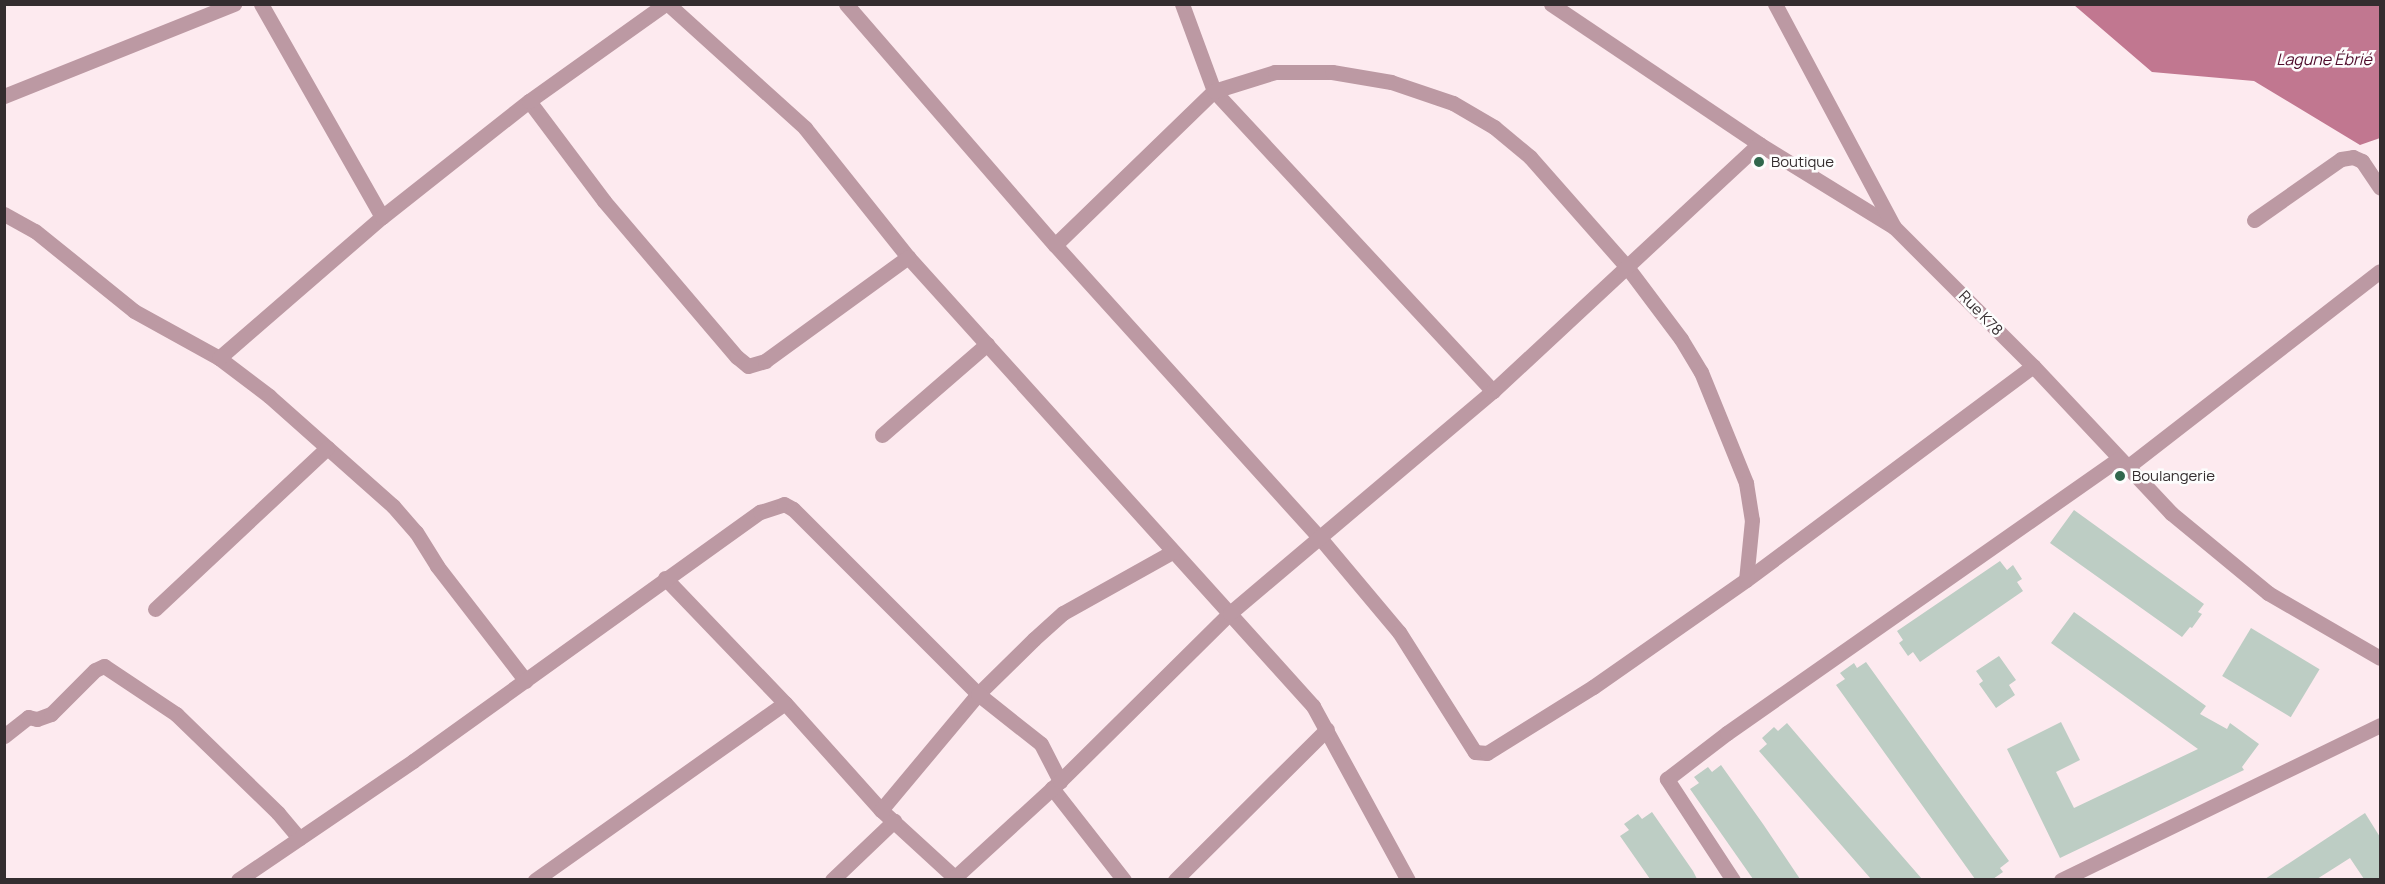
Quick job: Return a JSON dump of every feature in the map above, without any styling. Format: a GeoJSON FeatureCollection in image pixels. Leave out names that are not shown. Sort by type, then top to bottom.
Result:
{"type":"FeatureCollection","features":[{"type":"Feature","properties":{"kind":"street"},"geometry":{"type":"LineString","coordinates":[[4,96],[234,4]]}},
{"type":"Feature","properties":{"kind":"street"},"geometry":{"type":"LineString","coordinates":[[261,4],[382,217]]}},
{"type":"Feature","properties":{"kind":"street"},"geometry":{"type":"LineString","coordinates":[[219,358],[382,217],[529,101],[666,4],[805,128],[908,257],[1313,706],[1408,879]]}},
{"type":"Feature","properties":{"kind":"street"},"geometry":{"type":"LineString","coordinates":[[846,4],[1055,245],[1320,538],[1400,632],[1472,747],[1482,753],[1487,753],[1593,687],[1746,579],[2033,366]]}},
{"type":"Feature","properties":{"kind":"street"},"geometry":{"type":"LineString","coordinates":[[1182,4],[1214,92],[1493,391]]}},
{"type":"Feature","properties":{"kind":"street","name":"Rue K78"},"geometry":{"type":"LineString","coordinates":[[1551,4],[1759,144],[1894,227],[2033,366],[2171,513],[2268,593],[2380,658]]}},
{"type":"Feature","properties":{"kind":"street"},"geometry":{"type":"LineString","coordinates":[[1775,4],[1894,227]]}},
{"type":"Feature","properties":{"kind":"street"},"geometry":{"type":"LineString","coordinates":[[1055,245],[1214,92],[1275,72],[1332,72],[1391,82],[1453,103],[1494,127],[1530,157],[1628,267],[1681,339],[1701,372],[1722,419],[1746,483],[1752,520],[1746,579]]}},
{"type":"Feature","properties":{"kind":"street"},"geometry":{"type":"LineString","coordinates":[[529,101],[604,201],[742,363],[748,366],[765,361],[908,257]]}},
{"type":"Feature","properties":{"kind":"street"},"geometry":{"type":"LineString","coordinates":[[665,578],[785,703],[881,810],[953,878],[1056,785],[1230,613],[1493,391],[1759,144]]}},
{"type":"Feature","properties":{"kind":"street"},"geometry":{"type":"LineString","coordinates":[[2254,220],[2341,159],[2353,156],[2362,161],[2380,188]]}},
{"type":"Feature","properties":{"kind":"street"},"geometry":{"type":"LineString","coordinates":[[4,231],[11,216],[35,231],[134,311],[219,358],[269,396],[393,506],[416,532],[437,566],[526,681]]}},
{"type":"Feature","properties":{"kind":"street"},"geometry":{"type":"LineString","coordinates":[[1733,879],[1667,779],[1727,733],[2122,463],[2380,271]]}},
{"type":"Feature","properties":{"kind":"street"},"geometry":{"type":"LineString","coordinates":[[882,435],[987,344]]}},
{"type":"Feature","properties":{"kind":"street"},"geometry":{"type":"LineString","coordinates":[[155,609],[327,448]]}},
{"type":"Feature","properties":{"kind":"street"},"geometry":{"type":"LineString","coordinates":[[238,879],[526,681],[665,578],[760,512],[784,504],[793,509],[978,694],[1041,744],[1056,785],[1124,879]]}},
{"type":"Feature","properties":{"kind":"street"},"geometry":{"type":"LineString","coordinates":[[881,810],[978,694],[1063,613],[1172,552]]}},
{"type":"Feature","properties":{"kind":"street"},"geometry":{"type":"LineString","coordinates":[[4,736],[28,717],[37,719],[51,714],[95,670],[104,666],[176,714],[278,813],[299,838]]}},
{"type":"Feature","properties":{"kind":"street"},"geometry":{"type":"LineString","coordinates":[[534,879],[785,703]]}},
{"type":"Feature","properties":{"kind":"street"},"geometry":{"type":"LineString","coordinates":[[2061,879],[2380,725]]}},
{"type":"Feature","properties":{"kind":"street"},"geometry":{"type":"LineString","coordinates":[[1175,879],[1327,729]]}},
{"type":"Feature","properties":{"kind":"street"},"geometry":{"type":"LineString","coordinates":[[832,879],[894,821]]}},
{"type":"Feature","properties":{"kind":"water","name":"Lagune Ébrié"},"geometry":{"type":"Polygon","coordinates":[[[2074,5],[2380,5],[2380,138],[2360,145],[2254,81],[2152,72],[2074,5]]]}},
{"type":"Feature","properties":{"kind":"building"},"geometry":{"type":"Polygon","coordinates":[[[2074,510],[2204,604],[2198,612],[2202,614],[2192,628],[2190,627],[2182,637],[2050,543],[2074,510]]]}},
{"type":"Feature","properties":{"kind":"building"},"geometry":{"type":"Polygon","coordinates":[[[2000,561],[2007,570],[2013,565],[2022,579],[2017,582],[2023,591],[1920,662],[1913,652],[1908,656],[1899,643],[1903,640],[1897,631],[2000,561]]]}},
{"type":"Feature","properties":{"kind":"building"},"geometry":{"type":"Polygon","coordinates":[[[2074,612],[2206,706],[2200,714],[2227,729],[2230,723],[2259,744],[2242,767],[2244,770],[2060,858],[2007,749],[2061,722],[2080,760],[2056,772],[2074,808],[2198,749],[2051,643],[2074,612]]]}},
{"type":"Feature","properties":{"kind":"building"},"geometry":{"type":"Polygon","coordinates":[[[2251,628],[2320,669],[2291,717],[2222,676],[2251,628]]]}},
{"type":"Feature","properties":{"kind":"building"},"geometry":{"type":"Polygon","coordinates":[[[1999,656],[2016,680],[2009,685],[2015,695],[1996,708],[1979,684],[1983,681],[1976,671],[1999,656]]]}},
{"type":"Feature","properties":{"kind":"building"},"geometry":{"type":"Polygon","coordinates":[[[1866,662],[2009,861],[2000,868],[2003,872],[1993,879],[1975,879],[1836,685],[1845,679],[1840,673],[1854,663],[1857,668],[1866,662]]]}},
{"type":"Feature","properties":{"kind":"building"},"geometry":{"type":"Polygon","coordinates":[[[1787,723],[1922,879],[1871,879],[1759,751],[1767,744],[1762,738],[1774,727],[1778,731],[1787,723]]]}},
{"type":"Feature","properties":{"kind":"building"},"geometry":{"type":"Polygon","coordinates":[[[1721,765],[1800,879],[1753,879],[1690,789],[1699,783],[1694,777],[1708,767],[1712,772],[1721,765]]]}},
{"type":"Feature","properties":{"kind":"building"},"geometry":{"type":"Polygon","coordinates":[[[1652,812],[1697,879],[1650,879],[1620,836],[1629,830],[1624,824],[1638,814],[1642,819],[1652,812]]]}},
{"type":"Feature","properties":{"kind":"building"},"geometry":{"type":"Polygon","coordinates":[[[2365,813],[2380,837],[2380,879],[2364,879],[2350,858],[2317,879],[2265,879],[2365,813]]]}},
{"type":"Feature","properties":{"kind":"place","name":"Boutique"},"geometry":{"type":"Point","coordinates":[1759,162]}},
{"type":"Feature","properties":{"kind":"place","name":"Boulangerie"},"geometry":{"type":"Point","coordinates":[2120,476]}}]}
